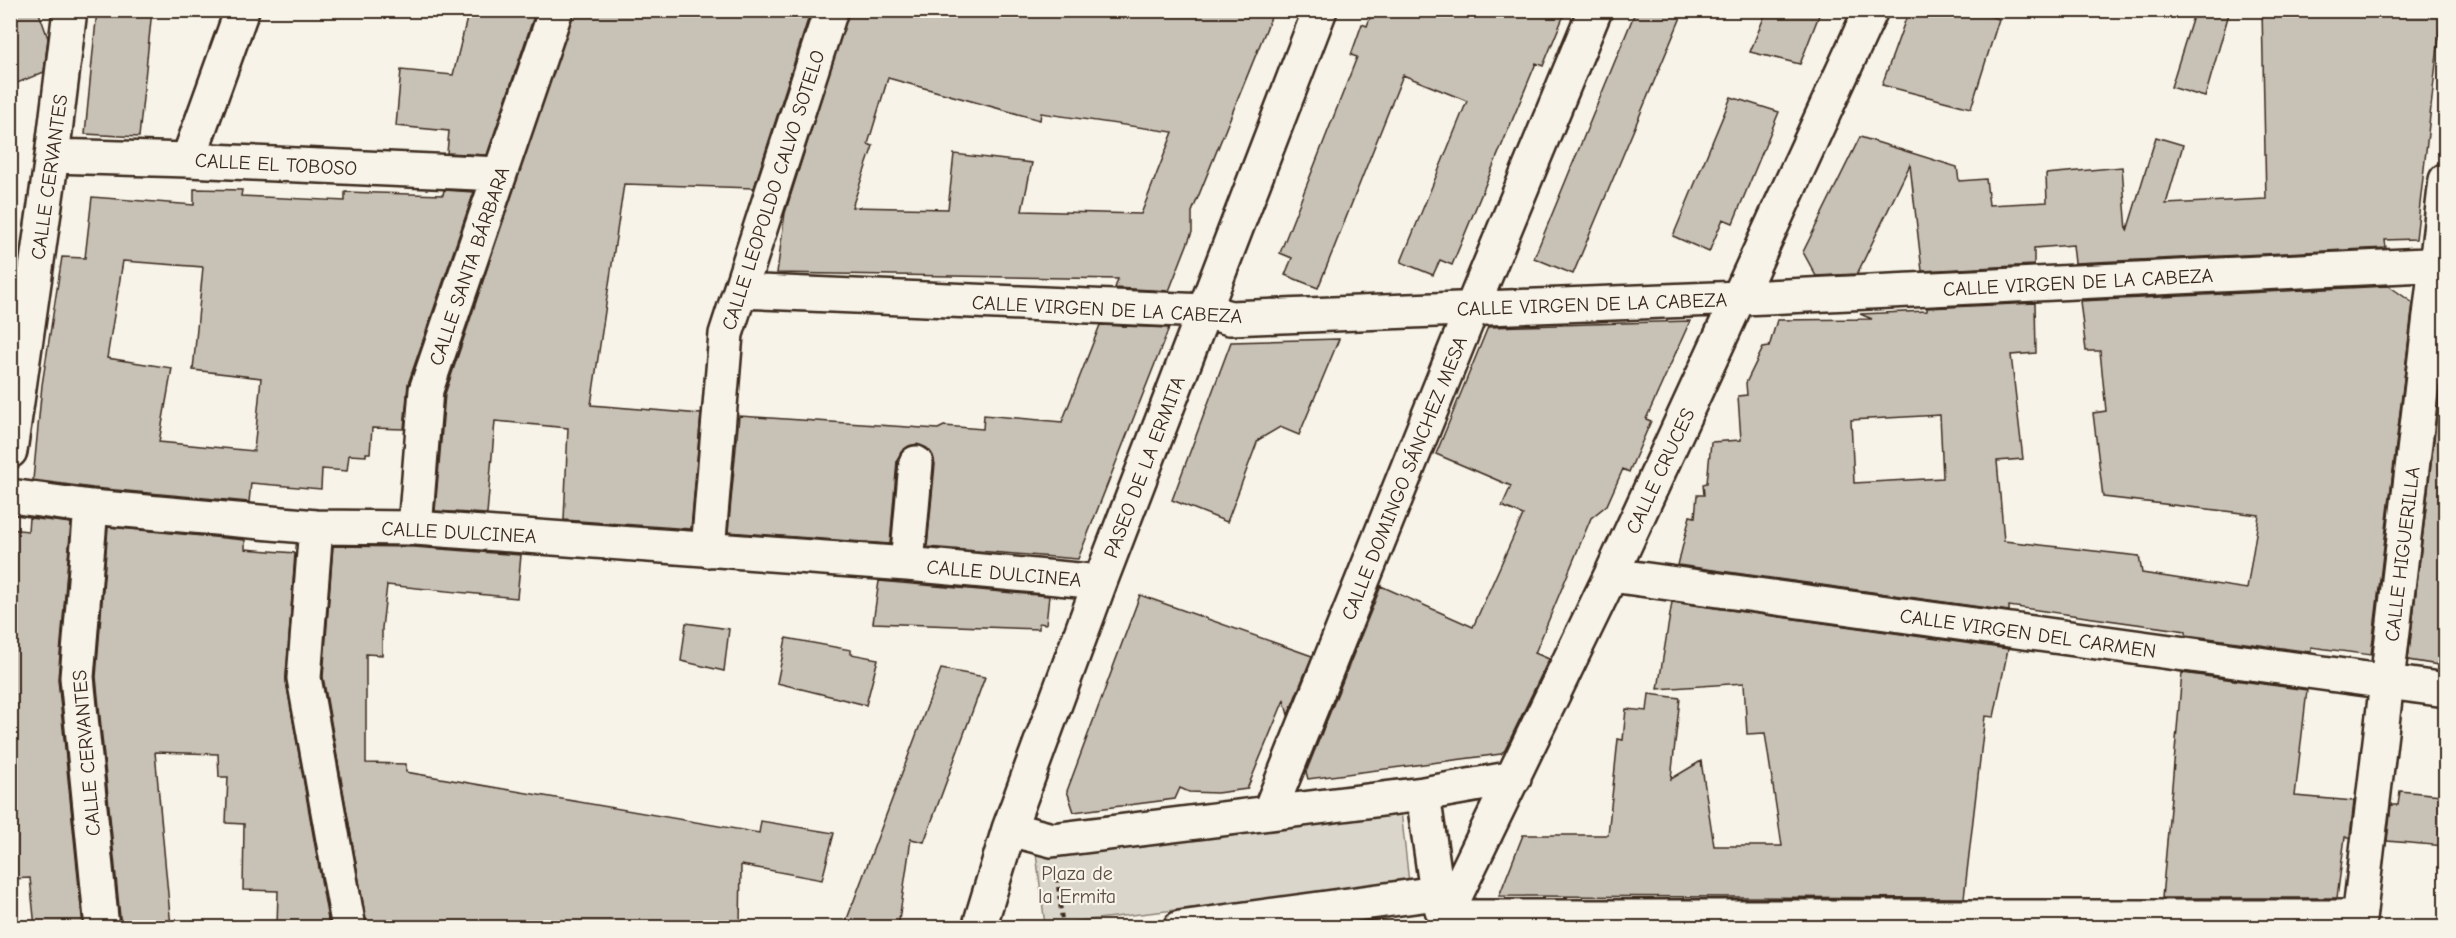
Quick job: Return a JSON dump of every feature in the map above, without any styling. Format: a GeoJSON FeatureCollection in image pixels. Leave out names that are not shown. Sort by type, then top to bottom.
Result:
{"type":"FeatureCollection","features":[{"type":"Feature","properties":{"kind":"street","name":"CALLE CERVANTES"},"geometry":{"type":"LineString","coordinates":[[10,451],[52,156],[70,10]]}},
{"type":"Feature","properties":{"kind":"street"},"geometry":{"type":"LineString","coordinates":[[188,160],[242,10]]}},
{"type":"Feature","properties":{"kind":"street","name":"CALLE SANTA BÁRBARA"},"geometry":{"type":"LineString","coordinates":[[415,528],[426,390],[556,10]]}},
{"type":"Feature","properties":{"kind":"street","name":"CALLE LEOPOLDO CALVO SOTELO"},"geometry":{"type":"LineString","coordinates":[[708,550],[726,334],[831,10]]}},
{"type":"Feature","properties":{"kind":"street","name":"PASEO DE LA ERMITA"},"geometry":{"type":"LineString","coordinates":[[979,927],[1009,829],[1100,582],[1320,10]]}},
{"type":"Feature","properties":{"kind":"street","name":"CALLE DOMINGO SÁNCHEZ MESA"},"geometry":{"type":"LineString","coordinates":[[1269,813],[1472,308],[1595,10]]}},
{"type":"Feature","properties":{"kind":"street","name":"CALLE CRUCES"},"geometry":{"type":"LineString","coordinates":[[1443,913],[1514,778],[1611,575],[1871,10]]}},
{"type":"Feature","properties":{"kind":"street","name":"CALLE EL TOBOSO"},"geometry":{"type":"LineString","coordinates":[[52,156],[500,174]]}},
{"type":"Feature","properties":{"kind":"street","name":"CALLE HIGUERILLA"},"geometry":{"type":"LineString","coordinates":[[2359,922],[2440,264],[2445,180]]}},
{"type":"Feature","properties":{"kind":"street","name":"CALLE VIRGEN DE LA CABEZA"},"geometry":{"type":"LineString","coordinates":[[740,291],[1205,311],[1230,318],[1740,298],[2440,264]]}},
{"type":"Feature","properties":{"kind":"street","name":"CALLE DULCINEA"},"geometry":{"type":"LineString","coordinates":[[907,564],[916,463]]}},
{"type":"Feature","properties":{"kind":"street","name":"CALLE DULCINEA"},"geometry":{"type":"LineString","coordinates":[[10,496],[92,507],[316,526],[415,528],[907,564],[1100,582]]}},
{"type":"Feature","properties":{"kind":"street","name":"CALLE CERVANTES"},"geometry":{"type":"LineString","coordinates":[[92,507],[78,677],[102,927]]}},
{"type":"Feature","properties":{"kind":"street"},"geometry":{"type":"LineString","coordinates":[[316,526],[304,678],[349,927]]}},
{"type":"Feature","properties":{"kind":"street","name":"CALLE VIRGEN DEL CARMEN"},"geometry":{"type":"LineString","coordinates":[[1611,575],[2445,690]]}},
{"type":"Feature","properties":{"kind":"street"},"geometry":{"type":"LineString","coordinates":[[1009,829],[1052,840],[1423,794],[1514,778]]}},
{"type":"Feature","properties":{"kind":"street"},"geometry":{"type":"LineString","coordinates":[[1423,794],[1443,913]]}},
{"type":"Feature","properties":{"kind":"street"},"geometry":{"type":"LineString","coordinates":[[1180,927],[1443,913],[2359,922]]}},
{"type":"Feature","properties":{"kind":"path"},"geometry":{"type":"LineString","coordinates":[[1052,840],[1063,927]]}},
{"type":"Feature","properties":{"kind":"green space","name":"Plaza de la Ermita"},"geometry":{"type":"Polygon","coordinates":[[[1401,811],[1409,883],[1045,925],[1036,853],[1401,811]]]}},
{"type":"Feature","properties":{"kind":"building"},"geometry":{"type":"Polygon","coordinates":[[[10,10],[38,10],[48,38],[44,72],[10,86],[10,10]]]}},
{"type":"Feature","properties":{"kind":"building"},"geometry":{"type":"Polygon","coordinates":[[[97,10],[152,10],[139,137],[85,134],[97,10]]]}},
{"type":"Feature","properties":{"kind":"building"},"geometry":{"type":"Polygon","coordinates":[[[469,10],[536,10],[487,155],[447,153],[449,131],[396,126],[401,70],[453,75],[469,10]]]}},
{"type":"Feature","properties":{"kind":"building"},"geometry":{"type":"Polygon","coordinates":[[[574,10],[811,10],[754,188],[624,184],[591,405],[701,414],[691,529],[564,520],[568,428],[495,421],[487,514],[435,511],[445,394],[574,10]]]}},
{"type":"Feature","properties":{"kind":"building"},"geometry":{"type":"Polygon","coordinates":[[[849,10],[1274,10],[1192,212],[1192,232],[1169,291],[1115,288],[1118,279],[777,273],[785,213],[849,10]],[[888,78],[868,144],[873,146],[852,207],[948,209],[954,154],[1032,163],[1022,211],[1141,214],[1173,132],[1041,113],[1040,120],[888,78]]]}},
{"type":"Feature","properties":{"kind":"building"},"geometry":{"type":"Polygon","coordinates":[[[1373,10],[1566,10],[1543,66],[1536,63],[1452,265],[1440,260],[1433,275],[1401,262],[1467,101],[1403,75],[1318,288],[1285,275],[1292,258],[1280,253],[1357,57],[1351,55],[1362,24],[1367,26],[1373,10]]]}},
{"type":"Feature","properties":{"kind":"building"},"geometry":{"type":"Polygon","coordinates":[[[1636,10],[1684,10],[1573,274],[1534,258],[1636,10]]]}},
{"type":"Feature","properties":{"kind":"building"},"geometry":{"type":"Polygon","coordinates":[[[1767,10],[1821,10],[1800,64],[1750,52],[1767,10]]]}},
{"type":"Feature","properties":{"kind":"building"},"geometry":{"type":"Polygon","coordinates":[[[1909,10],[1971,10],[1999,19],[1971,108],[1882,85],[1909,10]]]}},
{"type":"Feature","properties":{"kind":"building"},"geometry":{"type":"Polygon","coordinates":[[[2195,10],[2230,10],[2205,97],[2171,87],[2195,10]]]}},
{"type":"Feature","properties":{"kind":"building"},"geometry":{"type":"Polygon","coordinates":[[[2262,10],[2442,10],[2416,239],[2385,240],[2386,248],[2075,263],[2073,245],[2034,248],[2034,265],[1922,271],[1910,165],[1857,274],[1816,276],[1803,252],[1860,137],[1957,167],[1959,181],[1986,179],[1989,205],[2047,202],[2046,174],[2122,167],[2127,231],[2156,137],[2183,145],[2166,204],[2266,199],[2262,10]]]}},
{"type":"Feature","properties":{"kind":"building"},"geometry":{"type":"Polygon","coordinates":[[[1731,97],[1779,112],[1733,223],[1723,219],[1709,252],[1673,236],[1731,97]]]}},
{"type":"Feature","properties":{"kind":"building"},"geometry":{"type":"Polygon","coordinates":[[[194,189],[242,190],[241,196],[345,201],[345,192],[443,195],[444,190],[474,192],[408,384],[404,429],[372,428],[370,453],[366,453],[366,456],[349,455],[347,471],[322,469],[321,489],[251,483],[249,502],[93,488],[33,480],[42,385],[62,257],[85,258],[92,197],[194,205],[194,189]],[[123,261],[107,358],[172,368],[159,442],[254,451],[261,378],[193,370],[203,267],[123,261]]]}},
{"type":"Feature","properties":{"kind":"building"},"geometry":{"type":"Polygon","coordinates":[[[2389,286],[2413,303],[2371,655],[2311,647],[2311,652],[2186,635],[2186,631],[2009,606],[2009,611],[1678,565],[1690,516],[1695,517],[1697,495],[1704,495],[1703,484],[1707,483],[1711,442],[1741,440],[1738,396],[1747,395],[1746,383],[1763,348],[1769,347],[1777,320],[1872,319],[1860,314],[2035,303],[2036,353],[2011,355],[2023,459],[1997,461],[2004,541],[2139,556],[2142,573],[2247,589],[2259,515],[2103,497],[2093,413],[2106,411],[2100,351],[2086,351],[2080,301],[2389,286]],[[1940,415],[1851,420],[1854,483],[1943,478],[1940,415]]]}},
{"type":"Feature","properties":{"kind":"building"},"geometry":{"type":"Polygon","coordinates":[[[1690,321],[1646,419],[1651,421],[1629,472],[1623,469],[1607,505],[1591,518],[1535,653],[1549,659],[1505,750],[1501,754],[1308,779],[1306,772],[1381,586],[1473,627],[1523,515],[1502,506],[1511,486],[1436,454],[1488,327],[1690,321]]]}},
{"type":"Feature","properties":{"kind":"building"},"geometry":{"type":"Polygon","coordinates":[[[1100,325],[1169,328],[1078,559],[927,547],[935,464],[927,448],[917,444],[901,452],[897,461],[890,544],[728,532],[739,416],[938,429],[944,426],[983,429],[984,415],[1062,422],[1100,325]]]}},
{"type":"Feature","properties":{"kind":"building"},"geometry":{"type":"Polygon","coordinates":[[[1339,339],[1299,435],[1280,427],[1258,440],[1227,522],[1172,500],[1231,342],[1339,339]]]}},
{"type":"Feature","properties":{"kind":"building"},"geometry":{"type":"Polygon","coordinates":[[[2445,345],[2445,666],[2408,660],[2445,345]]]}},
{"type":"Feature","properties":{"kind":"building"},"geometry":{"type":"Polygon","coordinates":[[[29,518],[71,523],[58,679],[83,927],[35,927],[30,878],[10,879],[10,529],[28,531],[29,518]]]}},
{"type":"Feature","properties":{"kind":"building"},"geometry":{"type":"Polygon","coordinates":[[[108,527],[245,540],[245,549],[295,553],[286,681],[329,925],[277,927],[278,891],[243,890],[244,824],[226,823],[228,777],[219,777],[218,754],[155,752],[171,927],[121,927],[96,677],[108,527]]]}},
{"type":"Feature","properties":{"kind":"building"},"geometry":{"type":"Polygon","coordinates":[[[333,546],[414,547],[521,555],[517,598],[387,585],[382,628],[382,655],[366,654],[366,763],[406,764],[406,772],[759,833],[761,821],[834,833],[822,880],[741,865],[740,927],[367,926],[323,677],[333,546]]]}},
{"type":"Feature","properties":{"kind":"building"},"geometry":{"type":"Polygon","coordinates":[[[879,581],[1049,596],[1046,624],[1039,623],[1039,629],[873,623],[879,581]]]}},
{"type":"Feature","properties":{"kind":"building"},"geometry":{"type":"Polygon","coordinates":[[[1140,595],[1312,656],[1288,715],[1284,700],[1247,789],[1217,793],[1189,792],[1180,788],[1175,799],[1074,812],[1067,791],[1140,595]]]}},
{"type":"Feature","properties":{"kind":"building"},"geometry":{"type":"Polygon","coordinates":[[[1672,602],[2008,649],[1994,717],[1985,716],[1964,898],[1499,896],[1523,835],[1608,835],[1618,739],[1623,740],[1626,709],[1647,711],[1649,694],[1680,698],[1671,779],[1701,761],[1714,846],[1782,846],[1765,733],[1747,734],[1744,683],[1658,689],[1672,602]]]}},
{"type":"Feature","properties":{"kind":"building"},"geometry":{"type":"Polygon","coordinates":[[[686,623],[729,629],[724,671],[681,661],[686,623]]]}},
{"type":"Feature","properties":{"kind":"building"},"geometry":{"type":"Polygon","coordinates":[[[786,638],[851,650],[851,654],[878,659],[866,705],[777,683],[786,638]]]}},
{"type":"Feature","properties":{"kind":"building"},"geometry":{"type":"Polygon","coordinates":[[[941,669],[985,677],[924,842],[911,839],[898,927],[844,927],[941,669]]]}},
{"type":"Feature","properties":{"kind":"building"},"geometry":{"type":"Polygon","coordinates":[[[2182,673],[2307,690],[2295,796],[2354,801],[2350,837],[2345,837],[2337,898],[2162,898],[2182,673]]]}},
{"type":"Feature","properties":{"kind":"building"},"geometry":{"type":"Polygon","coordinates":[[[2400,791],[2441,795],[2440,803],[2445,804],[2445,846],[2387,841],[2391,805],[2398,805],[2400,791]]]}}]}
